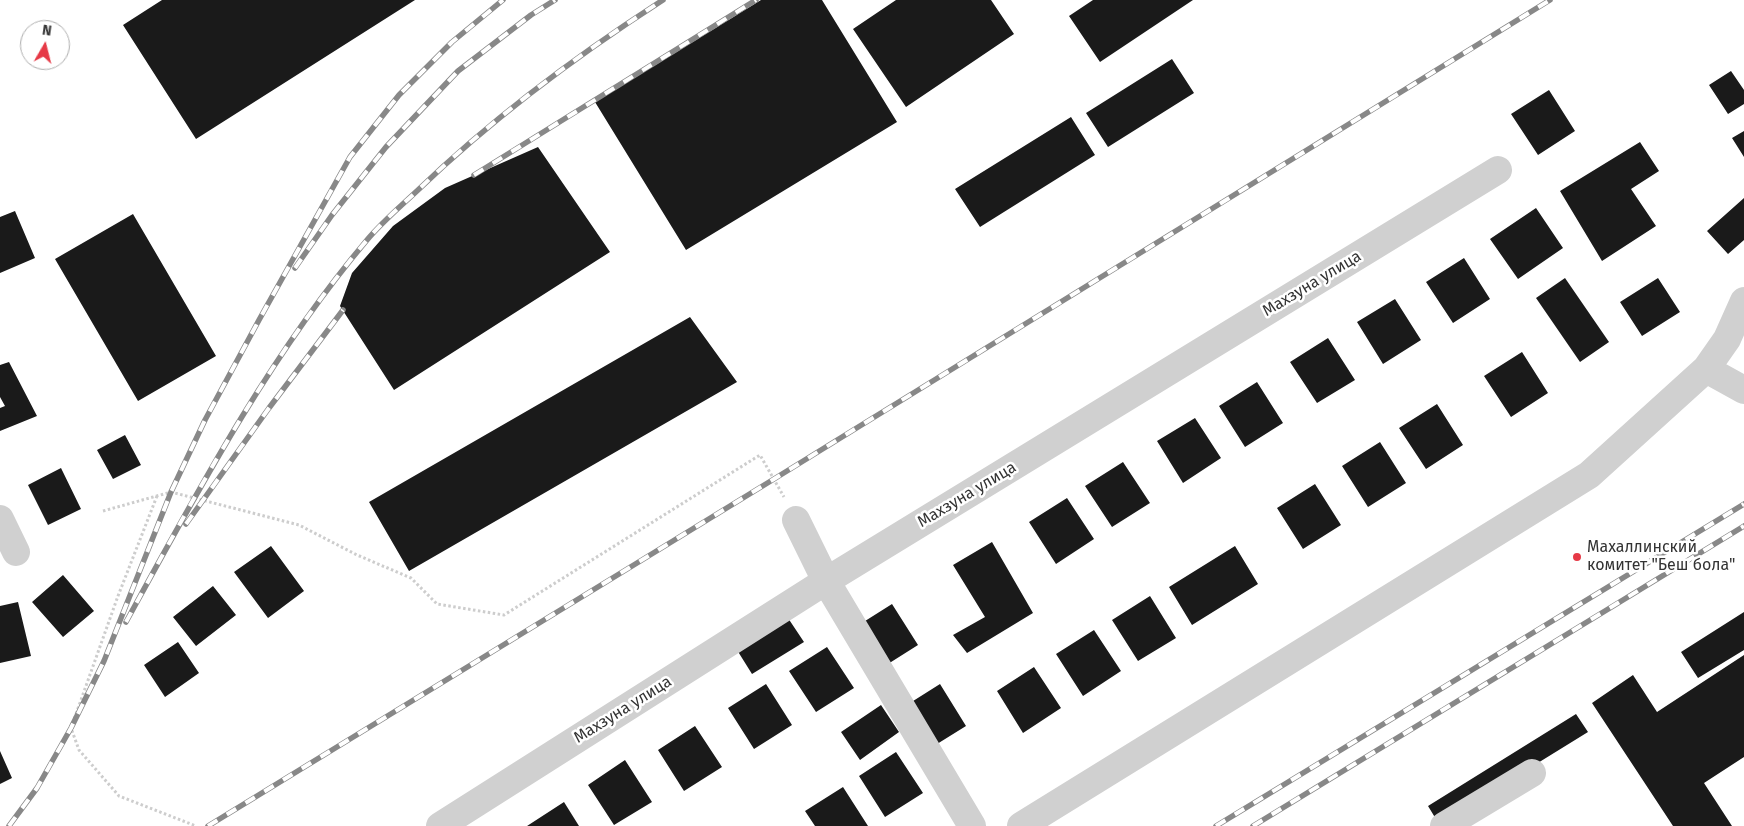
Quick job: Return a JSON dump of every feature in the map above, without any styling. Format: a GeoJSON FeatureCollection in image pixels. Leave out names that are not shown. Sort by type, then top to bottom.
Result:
{"type":"FeatureCollection","features":[{"type":"Feature","properties":{"kind":"street","name":"Махзуна улица"},"geometry":{"type":"LineString","coordinates":[[440,826],[826,581],[1498,170]]}},
{"type":"Feature","properties":{"kind":"street"},"geometry":{"type":"LineString","coordinates":[[1021,826],[1589,475],[1706,369],[1727,339],[1744,301]]}},
{"type":"Feature","properties":{"kind":"street"},"geometry":{"type":"LineString","coordinates":[[1706,369],[1744,390]]}},
{"type":"Feature","properties":{"kind":"street"},"geometry":{"type":"LineString","coordinates":[[0,520],[16,552]]}},
{"type":"Feature","properties":{"kind":"street"},"geometry":{"type":"LineString","coordinates":[[796,520],[826,581],[972,826]]}},
{"type":"Feature","properties":{"kind":"street"},"geometry":{"type":"LineString","coordinates":[[1444,826],[1532,773]]}},
{"type":"Feature","properties":{"kind":"path"},"geometry":{"type":"LineString","coordinates":[[103,511],[171,492],[299,525],[357,555],[411,578],[437,604],[504,615],[760,456],[796,520]]}},
{"type":"Feature","properties":{"kind":"path"},"geometry":{"type":"LineString","coordinates":[[157,496],[118,596],[71,728],[79,750],[120,796],[196,826]]}},
{"type":"Feature","properties":{"kind":"building"},"geometry":{"type":"Polygon","coordinates":[[[162,0],[415,0],[196,139],[123,25],[162,0]]]}},
{"type":"Feature","properties":{"kind":"building"},"geometry":{"type":"Polygon","coordinates":[[[761,0],[822,0],[897,122],[686,250],[595,102],[761,0]]]}},
{"type":"Feature","properties":{"kind":"building"},"geometry":{"type":"Polygon","coordinates":[[[896,0],[991,0],[1014,34],[906,107],[853,29],[896,0]]]}},
{"type":"Feature","properties":{"kind":"building"},"geometry":{"type":"Polygon","coordinates":[[[1093,0],[1193,0],[1100,62],[1069,16],[1093,0]]]}},
{"type":"Feature","properties":{"kind":"building"},"geometry":{"type":"Polygon","coordinates":[[[1172,59],[1194,93],[1108,147],[1086,113],[1172,59]]]}},
{"type":"Feature","properties":{"kind":"building"},"geometry":{"type":"Polygon","coordinates":[[[1731,71],[1744,90],[1744,104],[1728,114],[1709,85],[1731,71]]]}},
{"type":"Feature","properties":{"kind":"building"},"geometry":{"type":"Polygon","coordinates":[[[1549,90],[1575,131],[1538,155],[1511,114],[1549,90]]]}},
{"type":"Feature","properties":{"kind":"building"},"geometry":{"type":"Polygon","coordinates":[[[1071,117],[1095,155],[980,227],[955,189],[1071,117]]]}},
{"type":"Feature","properties":{"kind":"building"},"geometry":{"type":"Polygon","coordinates":[[[1744,131],[1744,157],[1732,138],[1744,131]]]}},
{"type":"Feature","properties":{"kind":"building"},"geometry":{"type":"Polygon","coordinates":[[[1640,142],[1659,171],[1631,189],[1656,226],[1602,261],[1560,191],[1640,142]]]}},
{"type":"Feature","properties":{"kind":"building"},"geometry":{"type":"Polygon","coordinates":[[[538,147],[610,252],[394,390],[340,306],[352,273],[393,226],[445,188],[538,147]]]}},
{"type":"Feature","properties":{"kind":"building"},"geometry":{"type":"Polygon","coordinates":[[[1744,198],[1744,240],[1728,254],[1707,231],[1744,198]]]}},
{"type":"Feature","properties":{"kind":"building"},"geometry":{"type":"Polygon","coordinates":[[[1536,208],[1563,248],[1518,279],[1490,239],[1536,208]]]}},
{"type":"Feature","properties":{"kind":"building"},"geometry":{"type":"Polygon","coordinates":[[[15,211],[35,258],[0,273],[0,217],[15,211]]]}},
{"type":"Feature","properties":{"kind":"building"},"geometry":{"type":"Polygon","coordinates":[[[133,214],[216,356],[138,401],[55,259],[133,214]]]}},
{"type":"Feature","properties":{"kind":"building"},"geometry":{"type":"Polygon","coordinates":[[[1464,258],[1490,299],[1453,323],[1426,282],[1464,258]]]}},
{"type":"Feature","properties":{"kind":"building"},"geometry":{"type":"Polygon","coordinates":[[[1565,278],[1609,342],[1580,362],[1536,298],[1565,278]]]}},
{"type":"Feature","properties":{"kind":"building"},"geometry":{"type":"Polygon","coordinates":[[[1658,278],[1680,312],[1642,336],[1620,302],[1658,278]]]}},
{"type":"Feature","properties":{"kind":"building"},"geometry":{"type":"Polygon","coordinates":[[[1395,299],[1421,340],[1383,364],[1357,322],[1395,299]]]}},
{"type":"Feature","properties":{"kind":"building"},"geometry":{"type":"Polygon","coordinates":[[[690,317],[737,382],[409,571],[369,502],[690,317]]]}},
{"type":"Feature","properties":{"kind":"building"},"geometry":{"type":"Polygon","coordinates":[[[1328,338],[1355,380],[1317,403],[1290,362],[1328,338]]]}},
{"type":"Feature","properties":{"kind":"building"},"geometry":{"type":"Polygon","coordinates":[[[1522,352],[1548,393],[1511,417],[1484,376],[1522,352]]]}},
{"type":"Feature","properties":{"kind":"building"},"geometry":{"type":"Polygon","coordinates":[[[9,362],[37,416],[0,431],[0,408],[5,406],[0,397],[0,365],[9,362]]]}},
{"type":"Feature","properties":{"kind":"building"},"geometry":{"type":"Polygon","coordinates":[[[1257,382],[1283,423],[1245,447],[1219,406],[1257,382]]]}},
{"type":"Feature","properties":{"kind":"building"},"geometry":{"type":"Polygon","coordinates":[[[1437,404],[1463,445],[1426,469],[1399,428],[1437,404]]]}},
{"type":"Feature","properties":{"kind":"building"},"geometry":{"type":"Polygon","coordinates":[[[1195,418],[1221,458],[1183,483],[1157,441],[1195,418]]]}},
{"type":"Feature","properties":{"kind":"building"},"geometry":{"type":"Polygon","coordinates":[[[125,435],[141,465],[113,479],[97,450],[125,435]]]}},
{"type":"Feature","properties":{"kind":"building"},"geometry":{"type":"Polygon","coordinates":[[[1380,442],[1406,483],[1368,507],[1342,466],[1380,442]]]}},
{"type":"Feature","properties":{"kind":"building"},"geometry":{"type":"Polygon","coordinates":[[[1123,462],[1150,503],[1112,527],[1085,486],[1123,462]]]}},
{"type":"Feature","properties":{"kind":"building"},"geometry":{"type":"Polygon","coordinates":[[[61,468],[81,509],[48,525],[28,485],[61,468]]]}},
{"type":"Feature","properties":{"kind":"building"},"geometry":{"type":"Polygon","coordinates":[[[1315,484],[1341,525],[1303,549],[1277,508],[1315,484]]]}},
{"type":"Feature","properties":{"kind":"building"},"geometry":{"type":"Polygon","coordinates":[[[1067,498],[1094,539],[1056,564],[1029,522],[1067,498]]]}},
{"type":"Feature","properties":{"kind":"building"},"geometry":{"type":"Polygon","coordinates":[[[992,542],[1033,613],[967,653],[953,635],[985,617],[953,565],[992,542]]]}},
{"type":"Feature","properties":{"kind":"building"},"geometry":{"type":"Polygon","coordinates":[[[271,546],[304,591],[268,618],[234,572],[271,546]]]}},
{"type":"Feature","properties":{"kind":"building"},"geometry":{"type":"Polygon","coordinates":[[[1235,546],[1258,584],[1192,625],[1169,587],[1235,546]]]}},
{"type":"Feature","properties":{"kind":"building"},"geometry":{"type":"Polygon","coordinates":[[[63,575],[94,611],[63,637],[32,602],[63,575]]]}},
{"type":"Feature","properties":{"kind":"building"},"geometry":{"type":"Polygon","coordinates":[[[213,586],[236,615],[196,646],[173,617],[213,586]]]}},
{"type":"Feature","properties":{"kind":"building"},"geometry":{"type":"Polygon","coordinates":[[[1150,596],[1176,638],[1138,661],[1112,620],[1150,596]]]}},
{"type":"Feature","properties":{"kind":"building"},"geometry":{"type":"Polygon","coordinates":[[[18,602],[31,656],[0,663],[0,606],[18,602]]]}},
{"type":"Feature","properties":{"kind":"building"},"geometry":{"type":"Polygon","coordinates":[[[892,604],[918,645],[880,669],[854,628],[892,604]]]}},
{"type":"Feature","properties":{"kind":"building"},"geometry":{"type":"Polygon","coordinates":[[[1744,612],[1744,650],[1698,678],[1681,652],[1744,612]]]}},
{"type":"Feature","properties":{"kind":"building"},"geometry":{"type":"Polygon","coordinates":[[[788,618],[804,642],[752,674],[737,650],[788,618]]]}},
{"type":"Feature","properties":{"kind":"building"},"geometry":{"type":"Polygon","coordinates":[[[1094,630],[1121,671],[1083,696],[1056,654],[1094,630]]]}},
{"type":"Feature","properties":{"kind":"building"},"geometry":{"type":"Polygon","coordinates":[[[178,642],[199,673],[165,697],[144,665],[178,642]]]}},
{"type":"Feature","properties":{"kind":"building"},"geometry":{"type":"Polygon","coordinates":[[[827,647],[854,688],[816,712],[789,671],[827,647]]]}},
{"type":"Feature","properties":{"kind":"building"},"geometry":{"type":"Polygon","coordinates":[[[1744,655],[1744,757],[1704,783],[1732,826],[1673,826],[1592,703],[1633,675],[1657,712],[1744,655]]]}},
{"type":"Feature","properties":{"kind":"building"},"geometry":{"type":"Polygon","coordinates":[[[1034,667],[1061,708],[1023,733],[997,691],[1034,667]]]}},
{"type":"Feature","properties":{"kind":"building"},"geometry":{"type":"Polygon","coordinates":[[[766,684],[792,725],[754,749],[728,708],[766,684]]]}},
{"type":"Feature","properties":{"kind":"building"},"geometry":{"type":"Polygon","coordinates":[[[940,684],[966,726],[929,749],[902,708],[940,684]]]}},
{"type":"Feature","properties":{"kind":"building"},"geometry":{"type":"Polygon","coordinates":[[[881,705],[899,732],[860,760],[841,732],[881,705]]]}},
{"type":"Feature","properties":{"kind":"building"},"geometry":{"type":"Polygon","coordinates":[[[1576,714],[1588,732],[1439,824],[1428,806],[1576,714]]]}},
{"type":"Feature","properties":{"kind":"building"},"geometry":{"type":"Polygon","coordinates":[[[695,726],[722,767],[684,791],[658,750],[695,726]]]}},
{"type":"Feature","properties":{"kind":"building"},"geometry":{"type":"Polygon","coordinates":[[[0,751],[12,778],[0,784],[0,751]]]}},
{"type":"Feature","properties":{"kind":"building"},"geometry":{"type":"Polygon","coordinates":[[[896,752],[923,793],[885,817],[859,776],[896,752]]]}},
{"type":"Feature","properties":{"kind":"building"},"geometry":{"type":"Polygon","coordinates":[[[625,760],[652,802],[614,825],[588,785],[625,760]]]}},
{"type":"Feature","properties":{"kind":"building"},"geometry":{"type":"Polygon","coordinates":[[[843,787],[868,826],[815,826],[805,811],[843,787]]]}},
{"type":"Feature","properties":{"kind":"building"},"geometry":{"type":"Polygon","coordinates":[[[564,802],[579,826],[527,826],[564,802]]]}},
{"type":"Feature","properties":{"kind":"railway"},"geometry":{"type":"LineString","coordinates":[[9,826],[37,788],[71,728],[104,661],[171,492],[205,420],[350,157],[399,95],[452,42],[503,0]]}},
{"type":"Feature","properties":{"kind":"railway"},"geometry":{"type":"LineString","coordinates":[[295,268],[332,215],[386,147],[458,71],[531,15],[555,0]]}},
{"type":"Feature","properties":{"kind":"railway"},"geometry":{"type":"LineString","coordinates":[[126,622],[208,473],[267,377],[332,284],[367,240],[385,220],[446,163],[506,113],[567,66],[663,0]]}},
{"type":"Feature","properties":{"kind":"railway"},"geometry":{"type":"LineString","coordinates":[[474,175],[756,0]]}},
{"type":"Feature","properties":{"kind":"railway"},"geometry":{"type":"LineString","coordinates":[[208,826],[1550,0]]}},
{"type":"Feature","properties":{"kind":"railway"},"geometry":{"type":"LineString","coordinates":[[186,524],[269,408],[343,310]]}},
{"type":"Feature","properties":{"kind":"railway"},"geometry":{"type":"LineString","coordinates":[[1216,826],[1744,504]]}},
{"type":"Feature","properties":{"kind":"railway"},"geometry":{"type":"LineString","coordinates":[[1253,826],[1744,526]]}},
{"type":"Feature","properties":{"kind":"place","name":"Махаллинский комитет \"Беш бола\""},"geometry":{"type":"Point","coordinates":[1577,557]}}]}
